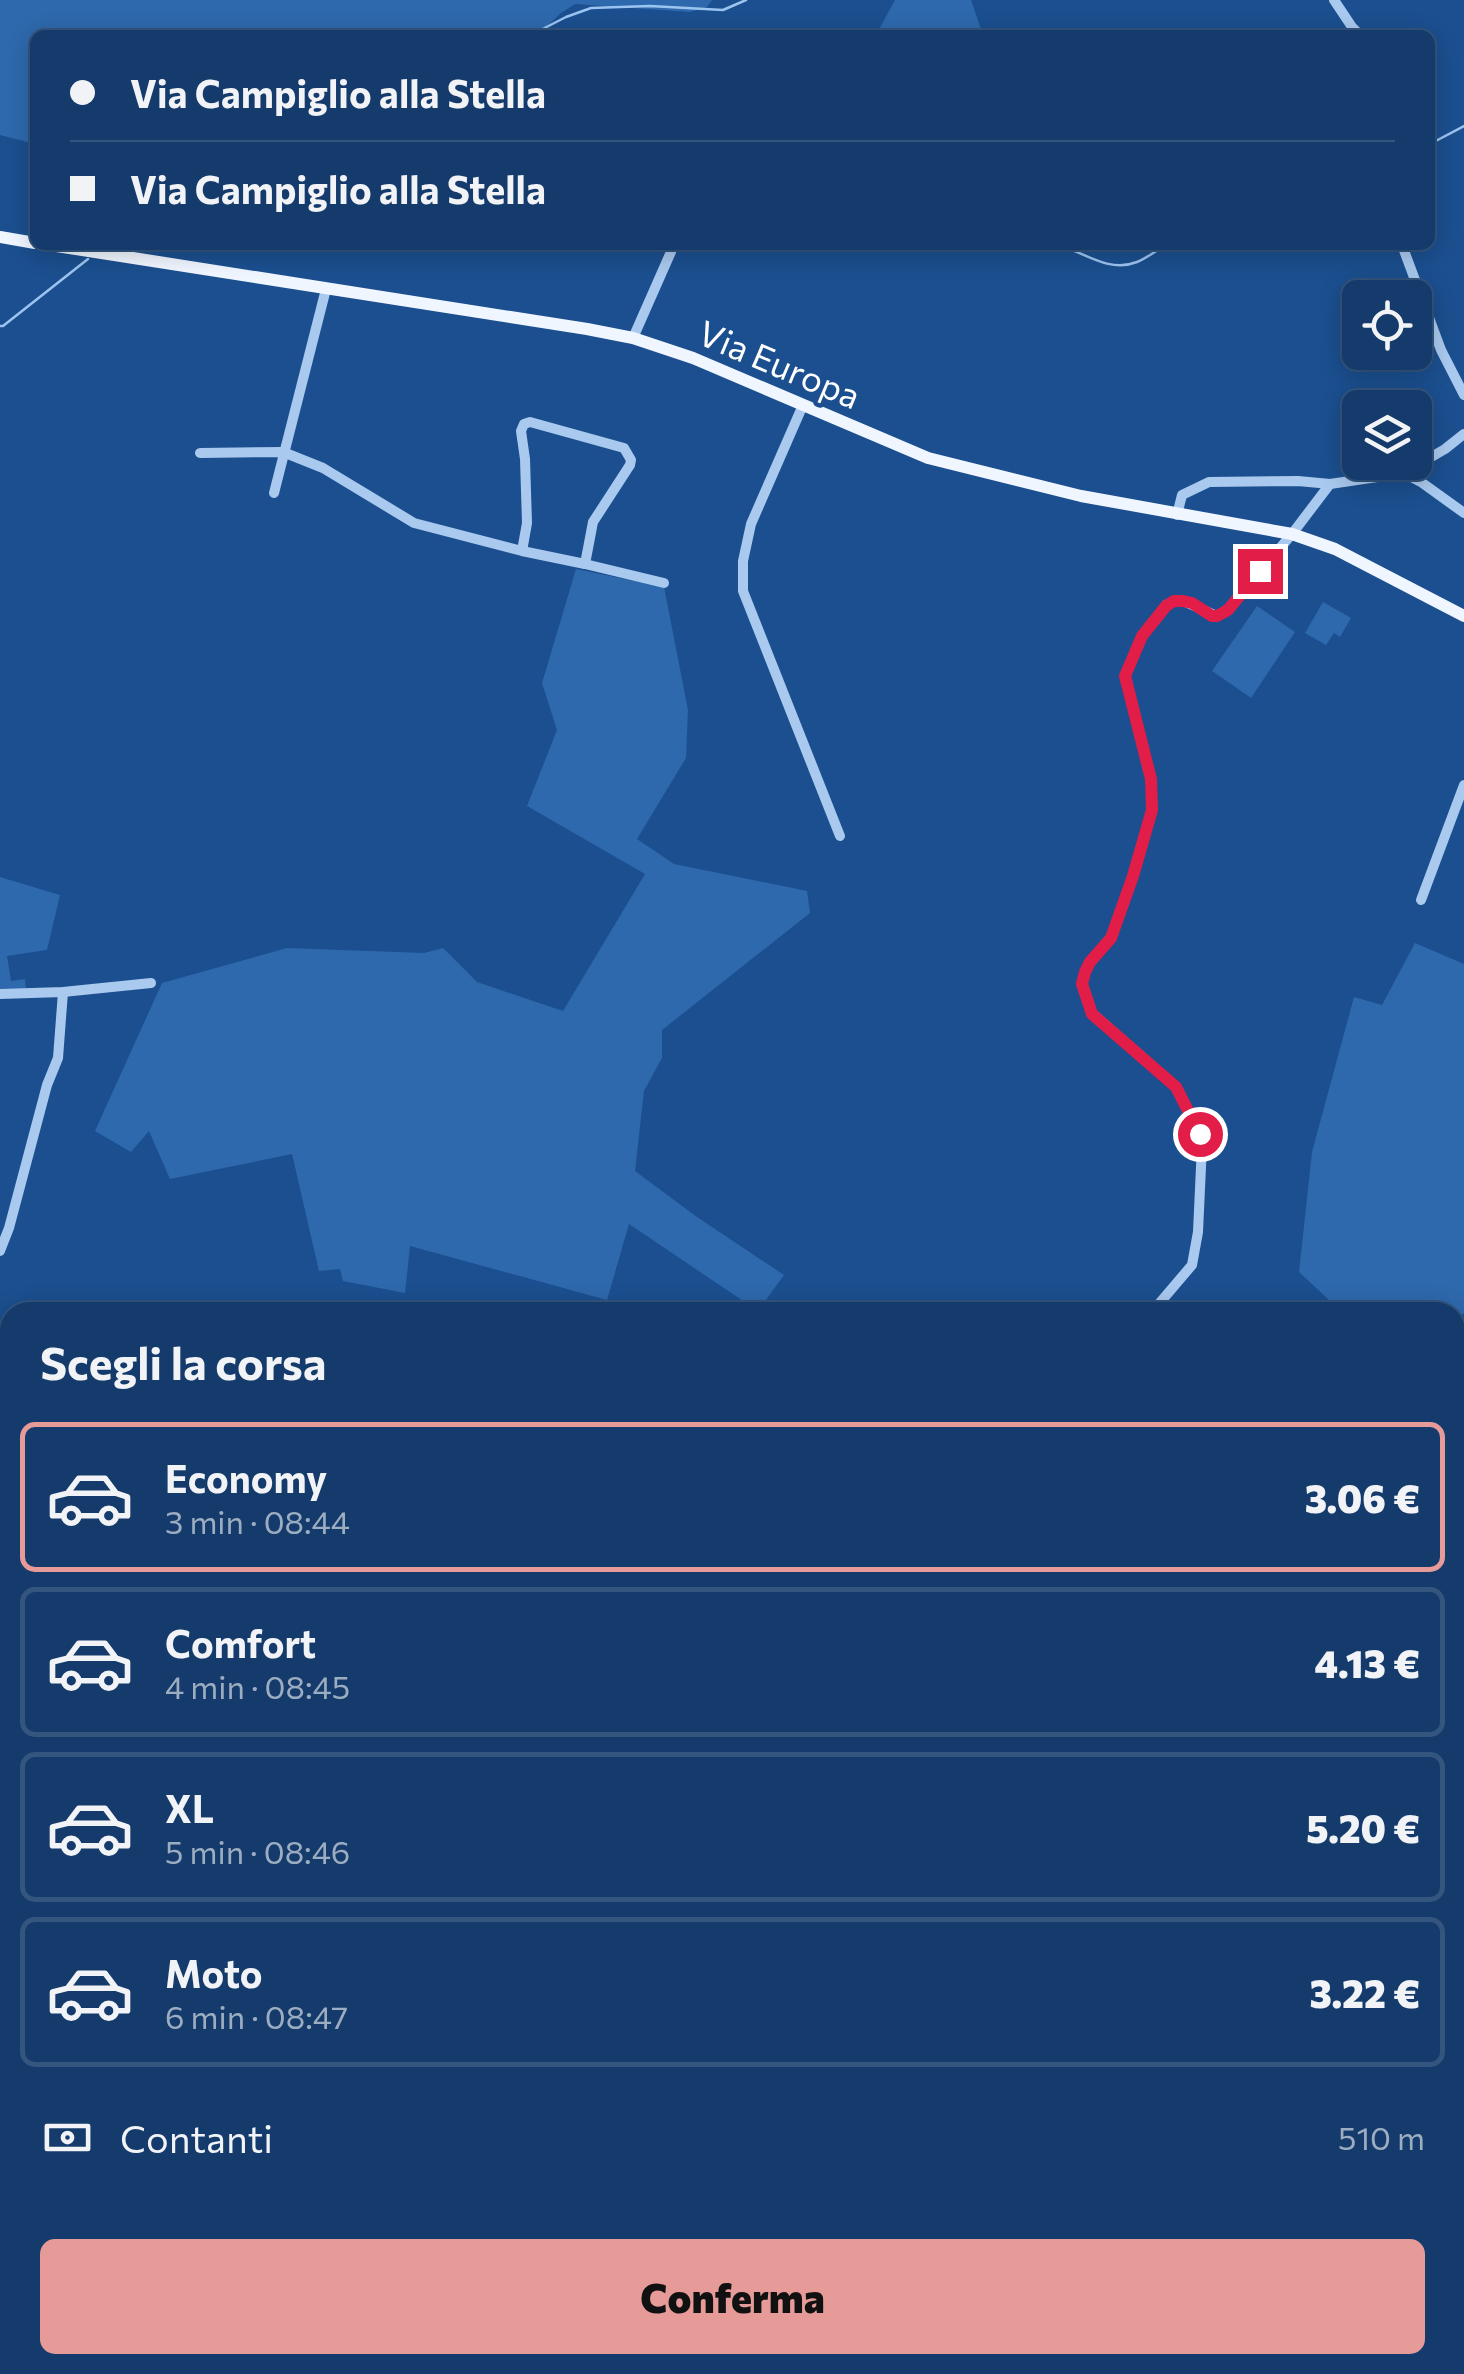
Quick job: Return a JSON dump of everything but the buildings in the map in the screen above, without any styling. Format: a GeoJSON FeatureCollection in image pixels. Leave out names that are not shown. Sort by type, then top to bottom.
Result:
{"type":"FeatureCollection","features":[{"type":"Feature","properties":{"kind":"main road"},"geometry":{"type":"LineString","coordinates":[[0,237],[30,241]]}},
{"type":"Feature","properties":{"kind":"main road","name":"Via Europa"},"geometry":{"type":"LineString","coordinates":[[81,250],[633,338],[693,358],[944,463],[1082,496],[1292,534],[1334,549],[1464,616]]}},
{"type":"Feature","properties":{"kind":"street"},"geometry":{"type":"LineString","coordinates":[[1334,0],[1356,30]]}},
{"type":"Feature","properties":{"kind":"street"},"geometry":{"type":"LineString","coordinates":[[633,338],[672,250]]}},
{"type":"Feature","properties":{"kind":"street"},"geometry":{"type":"LineString","coordinates":[[1404,250],[1440,350],[1464,395]]}},
{"type":"Feature","properties":{"kind":"street"},"geometry":{"type":"LineString","coordinates":[[274,492],[326,289]]}},
{"type":"Feature","properties":{"kind":"street"},"geometry":{"type":"LineString","coordinates":[[803,404],[751,524],[743,591],[840,836]]}},
{"type":"Feature","properties":{"kind":"street"},"geometry":{"type":"LineString","coordinates":[[522,551],[528,523],[521,431],[530,422],[618,445],[631,460],[592,522],[585,564]]}},
{"type":"Feature","properties":{"kind":"street"},"geometry":{"type":"LineString","coordinates":[[1432,457],[1464,434]]}},
{"type":"Feature","properties":{"kind":"street"},"geometry":{"type":"LineString","coordinates":[[200,454],[283,452],[323,468],[414,523],[664,582]]}},
{"type":"Feature","properties":{"kind":"street"},"geometry":{"type":"LineString","coordinates":[[1177,515],[1182,496],[1210,482],[1330,484],[1357,480]]}},
{"type":"Feature","properties":{"kind":"street"},"geometry":{"type":"LineString","coordinates":[[1414,480],[1464,513]]}},
{"type":"Feature","properties":{"kind":"street"},"geometry":{"type":"LineString","coordinates":[[1161,1302],[1192,1265],[1198,1232],[1200,1134],[1176,1087],[1092,1014],[1082,984],[1090,962],[1111,938],[1152,810],[1151,779],[1125,676],[1142,636],[1166,606],[1183,601],[1212,616],[1228,610],[1330,484]]}},
{"type":"Feature","properties":{"kind":"street"},"geometry":{"type":"LineString","coordinates":[[1421,900],[1464,786]]}},
{"type":"Feature","properties":{"kind":"street"},"geometry":{"type":"LineString","coordinates":[[0,994],[151,983]]}},
{"type":"Feature","properties":{"kind":"street"},"geometry":{"type":"LineString","coordinates":[[0,1251],[46,1085],[58,1058],[63,992]]}},
{"type":"Feature","properties":{"kind":"shaded area"},"geometry":{"type":"Polygon","coordinates":[[[0,0],[712,0],[707,7],[690,12],[575,4],[543,30],[30,30],[30,143],[0,135],[0,0]]]}},
{"type":"Feature","properties":{"kind":"shaded area"},"geometry":{"type":"Polygon","coordinates":[[[895,0],[971,0],[981,30],[879,30],[895,0]]]}},
{"type":"Feature","properties":{"kind":"shaded area"},"geometry":{"type":"Polygon","coordinates":[[[576,569],[664,587],[688,710],[686,758],[637,839],[674,864],[807,891],[810,913],[662,1030],[662,1058],[644,1091],[635,1171],[784,1275],[764,1302],[745,1302],[629,1224],[607,1300],[410,1246],[405,1293],[343,1281],[340,1269],[319,1271],[292,1154],[170,1179],[149,1131],[131,1152],[95,1131],[162,983],[287,948],[424,953],[443,948],[477,982],[563,1011],[645,874],[527,806],[557,730],[542,683],[576,569]]]}},
{"type":"Feature","properties":{"kind":"shaded area"},"geometry":{"type":"Polygon","coordinates":[[[1323,602],[1351,618],[1340,637],[1334,633],[1326,645],[1305,633],[1323,602]]]}},
{"type":"Feature","properties":{"kind":"shaded area"},"geometry":{"type":"Polygon","coordinates":[[[1257,606],[1295,632],[1251,698],[1212,671],[1257,606]]]}},
{"type":"Feature","properties":{"kind":"shaded area"},"geometry":{"type":"Polygon","coordinates":[[[0,877],[60,895],[47,950],[7,956],[11,981],[25,979],[26,990],[0,991],[0,877]]]}},
{"type":"Feature","properties":{"kind":"shaded area"},"geometry":{"type":"Polygon","coordinates":[[[1415,943],[1464,964],[1464,1302],[1331,1302],[1299,1272],[1312,1152],[1354,997],[1382,1005],[1415,943]]]}},
{"type":"Feature","properties":{"kind":"waterway"},"geometry":{"type":"LineString","coordinates":[[541,30],[591,8],[723,10],[746,0]]}},
{"type":"Feature","properties":{"kind":"waterway"},"geometry":{"type":"LineString","coordinates":[[1435,141],[1464,126]]}},
{"type":"Feature","properties":{"kind":"waterway"},"geometry":{"type":"LineString","coordinates":[[1071,250],[1117,265],[1137,262],[1157,250]]}},
{"type":"Feature","properties":{"kind":"waterway"},"geometry":{"type":"LineString","coordinates":[[0,326],[88,259]]}},
{"type":"Feature","properties":{"kind":"route"},"geometry":{"type":"LineString","coordinates":[[1200,1134],[1167,1076],[1092,1014],[1082,984],[1090,962],[1111,938],[1152,810],[1151,779],[1125,676],[1142,636],[1160,611],[1174,601],[1192,603],[1212,616],[1228,610],[1260,571]]}}]}
